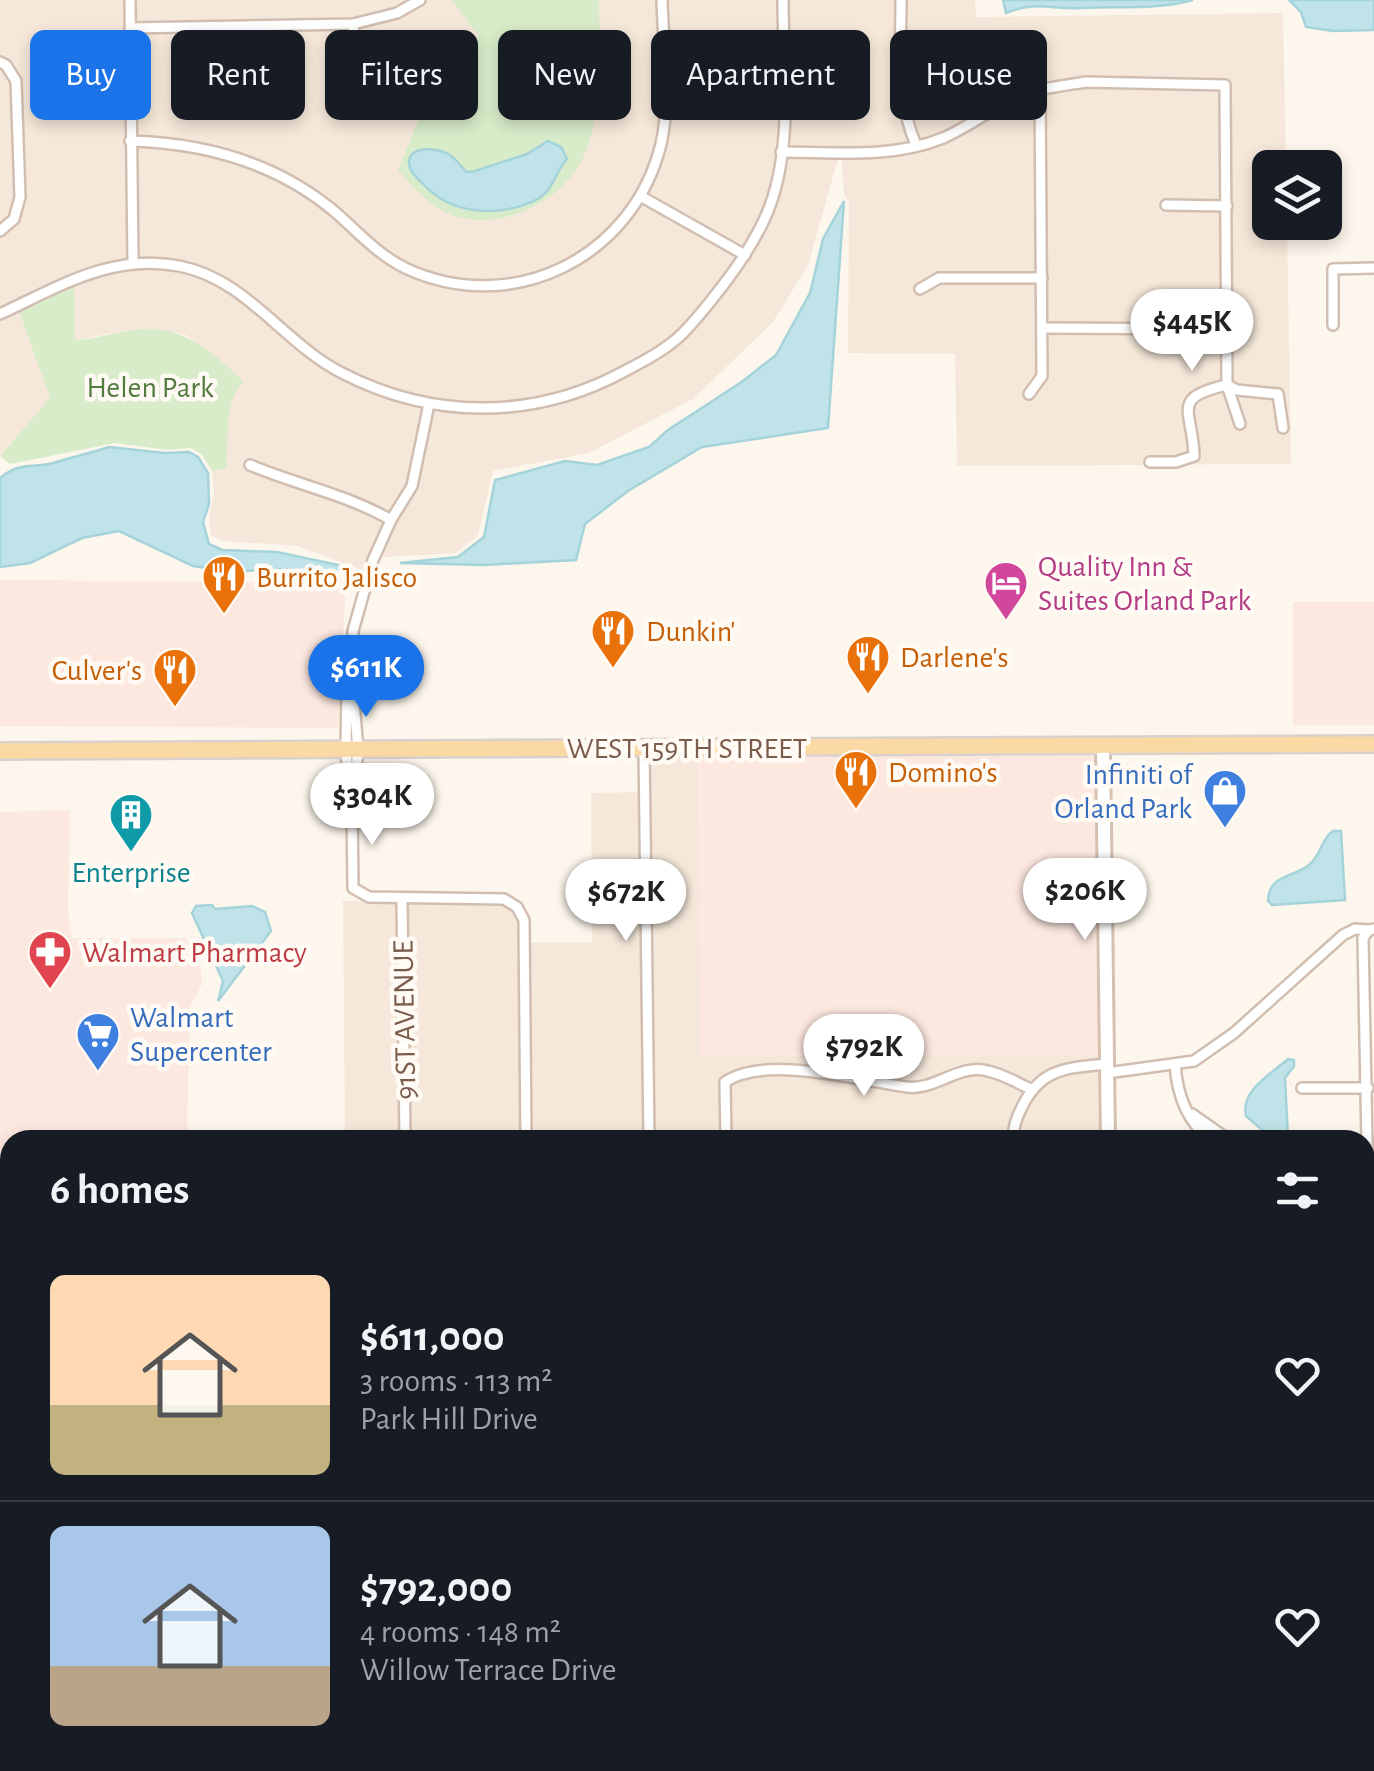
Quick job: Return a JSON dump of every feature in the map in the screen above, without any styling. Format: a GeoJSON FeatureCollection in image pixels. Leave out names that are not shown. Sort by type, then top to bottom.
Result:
{"type":"FeatureCollection","features":[{"type":"Feature","properties":{"kind":"main road","name":"WEST 159TH STREET"},"geometry":{"type":"LineString","coordinates":[[0,751],[1374,744]]}},
{"type":"Feature","properties":{"kind":"street"},"geometry":{"type":"LineString","coordinates":[[130,0],[133,262]]}},
{"type":"Feature","properties":{"kind":"street"},"geometry":{"type":"LineString","coordinates":[[130,28],[353,24],[397,13],[420,0]]}},
{"type":"Feature","properties":{"kind":"street"},"geometry":{"type":"LineString","coordinates":[[130,141],[172,142],[212,149],[258,164],[299,185],[374,248],[403,267],[444,283],[494,286],[536,279],[610,237],[642,197],[661,143],[664,119],[662,0]]}},
{"type":"Feature","properties":{"kind":"street"},"geometry":{"type":"LineString","coordinates":[[0,314],[92,271],[133,262],[179,266],[220,280],[342,373],[429,404],[515,408],[594,388],[679,337],[712,302],[745,255],[772,203],[785,111],[783,0]]}},
{"type":"Feature","properties":{"kind":"street"},"geometry":{"type":"LineString","coordinates":[[901,0],[902,98],[906,123],[916,146]]}},
{"type":"Feature","properties":{"kind":"street"},"geometry":{"type":"LineString","coordinates":[[353,24],[353,30]]}},
{"type":"Feature","properties":{"kind":"street"},"geometry":{"type":"LineString","coordinates":[[0,231],[14,218],[20,196],[16,81],[3,64]]}},
{"type":"Feature","properties":{"kind":"street"},"geometry":{"type":"LineString","coordinates":[[1047,89],[1086,82],[1226,85],[1227,385],[1240,424]]}},
{"type":"Feature","properties":{"kind":"street"},"geometry":{"type":"LineString","coordinates":[[781,152],[880,152],[942,138],[975,120]]}},
{"type":"Feature","properties":{"kind":"street"},"geometry":{"type":"LineString","coordinates":[[1029,394],[1042,376],[1040,120]]}},
{"type":"Feature","properties":{"kind":"street"},"geometry":{"type":"LineString","coordinates":[[642,197],[745,255]]}},
{"type":"Feature","properties":{"kind":"street"},"geometry":{"type":"LineString","coordinates":[[1166,206],[1228,206]]}},
{"type":"Feature","properties":{"kind":"street"},"geometry":{"type":"LineString","coordinates":[[1333,325],[1334,269],[1374,268]]}},
{"type":"Feature","properties":{"kind":"street"},"geometry":{"type":"LineString","coordinates":[[920,290],[939,278],[1042,278]]}},
{"type":"Feature","properties":{"kind":"street"},"geometry":{"type":"LineString","coordinates":[[1043,328],[1228,329]]}},
{"type":"Feature","properties":{"kind":"street"},"geometry":{"type":"LineString","coordinates":[[1150,462],[1190,460],[1194,456],[1188,411],[1190,400],[1198,392],[1227,385],[1237,390],[1278,394],[1283,428]]}},
{"type":"Feature","properties":{"kind":"street"},"geometry":{"type":"LineString","coordinates":[[429,404],[412,486],[373,560],[353,632],[354,888],[369,897],[504,899],[518,907],[524,920],[526,1130]]}},
{"type":"Feature","properties":{"kind":"street"},"geometry":{"type":"LineString","coordinates":[[250,465],[294,483],[346,497],[391,520]]}},
{"type":"Feature","properties":{"kind":"street"},"geometry":{"type":"LineString","coordinates":[[1103,746],[1108,1130]]}},
{"type":"Feature","properties":{"kind":"street"},"geometry":{"type":"LineString","coordinates":[[644,748],[649,1130]]}},
{"type":"Feature","properties":{"kind":"street","name":"91ST AVENUE"},"geometry":{"type":"LineString","coordinates":[[402,899],[405,1130]]}},
{"type":"Feature","properties":{"kind":"street"},"geometry":{"type":"LineString","coordinates":[[1015,1130],[1018,1113],[1031,1090],[1048,1074],[1194,1061],[1234,1033],[1343,935],[1355,929],[1371,929]]}},
{"type":"Feature","properties":{"kind":"street"},"geometry":{"type":"LineString","coordinates":[[1368,1130],[1363,938],[1371,929]]}},
{"type":"Feature","properties":{"kind":"street"},"geometry":{"type":"LineString","coordinates":[[1175,1064],[1186,1109],[1198,1130]]}},
{"type":"Feature","properties":{"kind":"street"},"geometry":{"type":"LineString","coordinates":[[726,1130],[725,1082],[735,1075],[782,1071],[834,1073],[912,1088],[971,1070],[987,1070],[1031,1090]]}},
{"type":"Feature","properties":{"kind":"street"},"geometry":{"type":"LineString","coordinates":[[1302,1088],[1368,1088]]}},
{"type":"Feature","properties":{"kind":"street"},"geometry":{"type":"LineString","coordinates":[[1186,1109],[1215,1130]]}},
{"type":"Feature","properties":{"kind":"shaded area"},"geometry":{"type":"Polygon","coordinates":[[[0,0],[975,0],[976,17],[1283,13],[1286,150],[1252,150],[1252,240],[1287,240],[1291,464],[957,466],[955,354],[848,353],[849,202],[844,194],[841,148],[808,265],[773,322],[693,399],[589,453],[493,471],[478,535],[456,553],[367,558],[362,570],[298,546],[222,541],[211,535],[212,471],[226,468],[227,414],[233,394],[243,380],[186,335],[157,329],[130,330],[75,340],[74,286],[51,398],[0,455],[0,0]]]}},
{"type":"Feature","properties":{"kind":"shaded area"},"geometry":{"type":"Polygon","coordinates":[[[0,580],[346,583],[338,728],[0,726],[0,580]]]}},
{"type":"Feature","properties":{"kind":"shaded area"},"geometry":{"type":"Polygon","coordinates":[[[1293,602],[1374,602],[1374,725],[1293,725],[1293,602]]]}},
{"type":"Feature","properties":{"kind":"shaded area"},"geometry":{"type":"Polygon","coordinates":[[[646,756],[698,756],[701,1056],[1105,1055],[1105,1130],[345,1130],[343,901],[524,904],[524,943],[592,942],[591,793],[646,792],[646,756]]]}},
{"type":"Feature","properties":{"kind":"shaded area"},"geometry":{"type":"Polygon","coordinates":[[[698,756],[1101,756],[1105,1055],[700,1056],[698,756]]]}},
{"type":"Feature","properties":{"kind":"shaded area"},"geometry":{"type":"Polygon","coordinates":[[[70,810],[68,911],[72,938],[186,938],[201,969],[202,984],[190,1006],[189,1130],[0,1130],[0,812],[70,810]]]}},
{"type":"Feature","properties":{"kind":"green space"},"geometry":{"type":"Polygon","coordinates":[[[452,0],[599,0],[600,30],[498,30],[498,120],[594,120],[588,146],[568,180],[536,206],[497,219],[449,214],[425,198],[398,170],[418,120],[478,120],[479,36],[452,0]]]}},
{"type":"Feature","properties":{"kind":"green space","name":"Helen Park"},"geometry":{"type":"Polygon","coordinates":[[[74,285],[75,340],[131,330],[164,331],[206,349],[243,381],[229,412],[226,468],[212,471],[202,455],[191,448],[168,450],[115,443],[10,464],[0,456],[50,398],[19,311],[74,285]]]}},
{"type":"Feature","properties":{"kind":"water"},"geometry":{"type":"Polygon","coordinates":[[[1003,0],[1193,0],[1138,7],[1036,6],[1006,13],[1003,0]]]}},
{"type":"Feature","properties":{"kind":"water"},"geometry":{"type":"Polygon","coordinates":[[[1289,0],[1374,0],[1374,30],[1306,27],[1301,12],[1289,0]]]}},
{"type":"Feature","properties":{"kind":"water"},"geometry":{"type":"Polygon","coordinates":[[[548,141],[561,147],[567,159],[550,187],[534,201],[506,209],[476,210],[449,203],[436,196],[410,168],[409,160],[416,151],[438,150],[450,155],[466,172],[527,154],[548,141]]]}},
{"type":"Feature","properties":{"kind":"water"},"geometry":{"type":"Polygon","coordinates":[[[844,201],[828,428],[702,447],[628,491],[585,524],[576,560],[484,565],[400,563],[458,557],[484,537],[495,480],[565,461],[597,465],[649,447],[776,355],[810,293],[823,239],[844,201]]]}},
{"type":"Feature","properties":{"kind":"water"},"geometry":{"type":"Polygon","coordinates":[[[109,447],[189,452],[198,457],[208,473],[209,504],[203,522],[209,544],[222,550],[277,552],[343,566],[343,572],[236,572],[193,566],[119,531],[82,538],[30,563],[0,567],[0,478],[20,467],[53,463],[109,447]]]}},
{"type":"Feature","properties":{"kind":"water"},"geometry":{"type":"Polygon","coordinates":[[[1333,831],[1341,831],[1345,900],[1272,905],[1269,892],[1277,881],[1309,865],[1333,831]]]}},
{"type":"Feature","properties":{"kind":"water"},"geometry":{"type":"Polygon","coordinates":[[[212,905],[215,909],[252,906],[265,912],[271,931],[218,1001],[223,981],[192,913],[196,906],[212,905]]]}},
{"type":"Feature","properties":{"kind":"water"},"geometry":{"type":"Polygon","coordinates":[[[1288,1059],[1294,1060],[1285,1078],[1288,1130],[1262,1130],[1246,1116],[1248,1099],[1258,1084],[1288,1059]]]}},
{"type":"Feature","properties":{"kind":"place","name":"Burrito Jalisco"},"geometry":{"type":"Point","coordinates":[224,615]}},
{"type":"Feature","properties":{"kind":"place","name":"Quality Inn & Suites Orland Park"},"geometry":{"type":"Point","coordinates":[1006,621]}},
{"type":"Feature","properties":{"kind":"place","name":"Dunkin'"},"geometry":{"type":"Point","coordinates":[613,669]}},
{"type":"Feature","properties":{"kind":"place","name":"Darlene's"},"geometry":{"type":"Point","coordinates":[868,695]}},
{"type":"Feature","properties":{"kind":"place","name":"Culver's"},"geometry":{"type":"Point","coordinates":[175,708]}},
{"type":"Feature","properties":{"kind":"place","name":"Domino's"},"geometry":{"type":"Point","coordinates":[856,810]}},
{"type":"Feature","properties":{"kind":"place","name":"Infiniti of Orland Park"},"geometry":{"type":"Point","coordinates":[1225,829]}},
{"type":"Feature","properties":{"kind":"place","name":"Enterprise"},"geometry":{"type":"Point","coordinates":[131,853]}},
{"type":"Feature","properties":{"kind":"place","name":"Walmart Pharmacy"},"geometry":{"type":"Point","coordinates":[50,990]}},
{"type":"Feature","properties":{"kind":"place","name":"Walmart Supercenter"},"geometry":{"type":"Point","coordinates":[98,1072]}}]}
